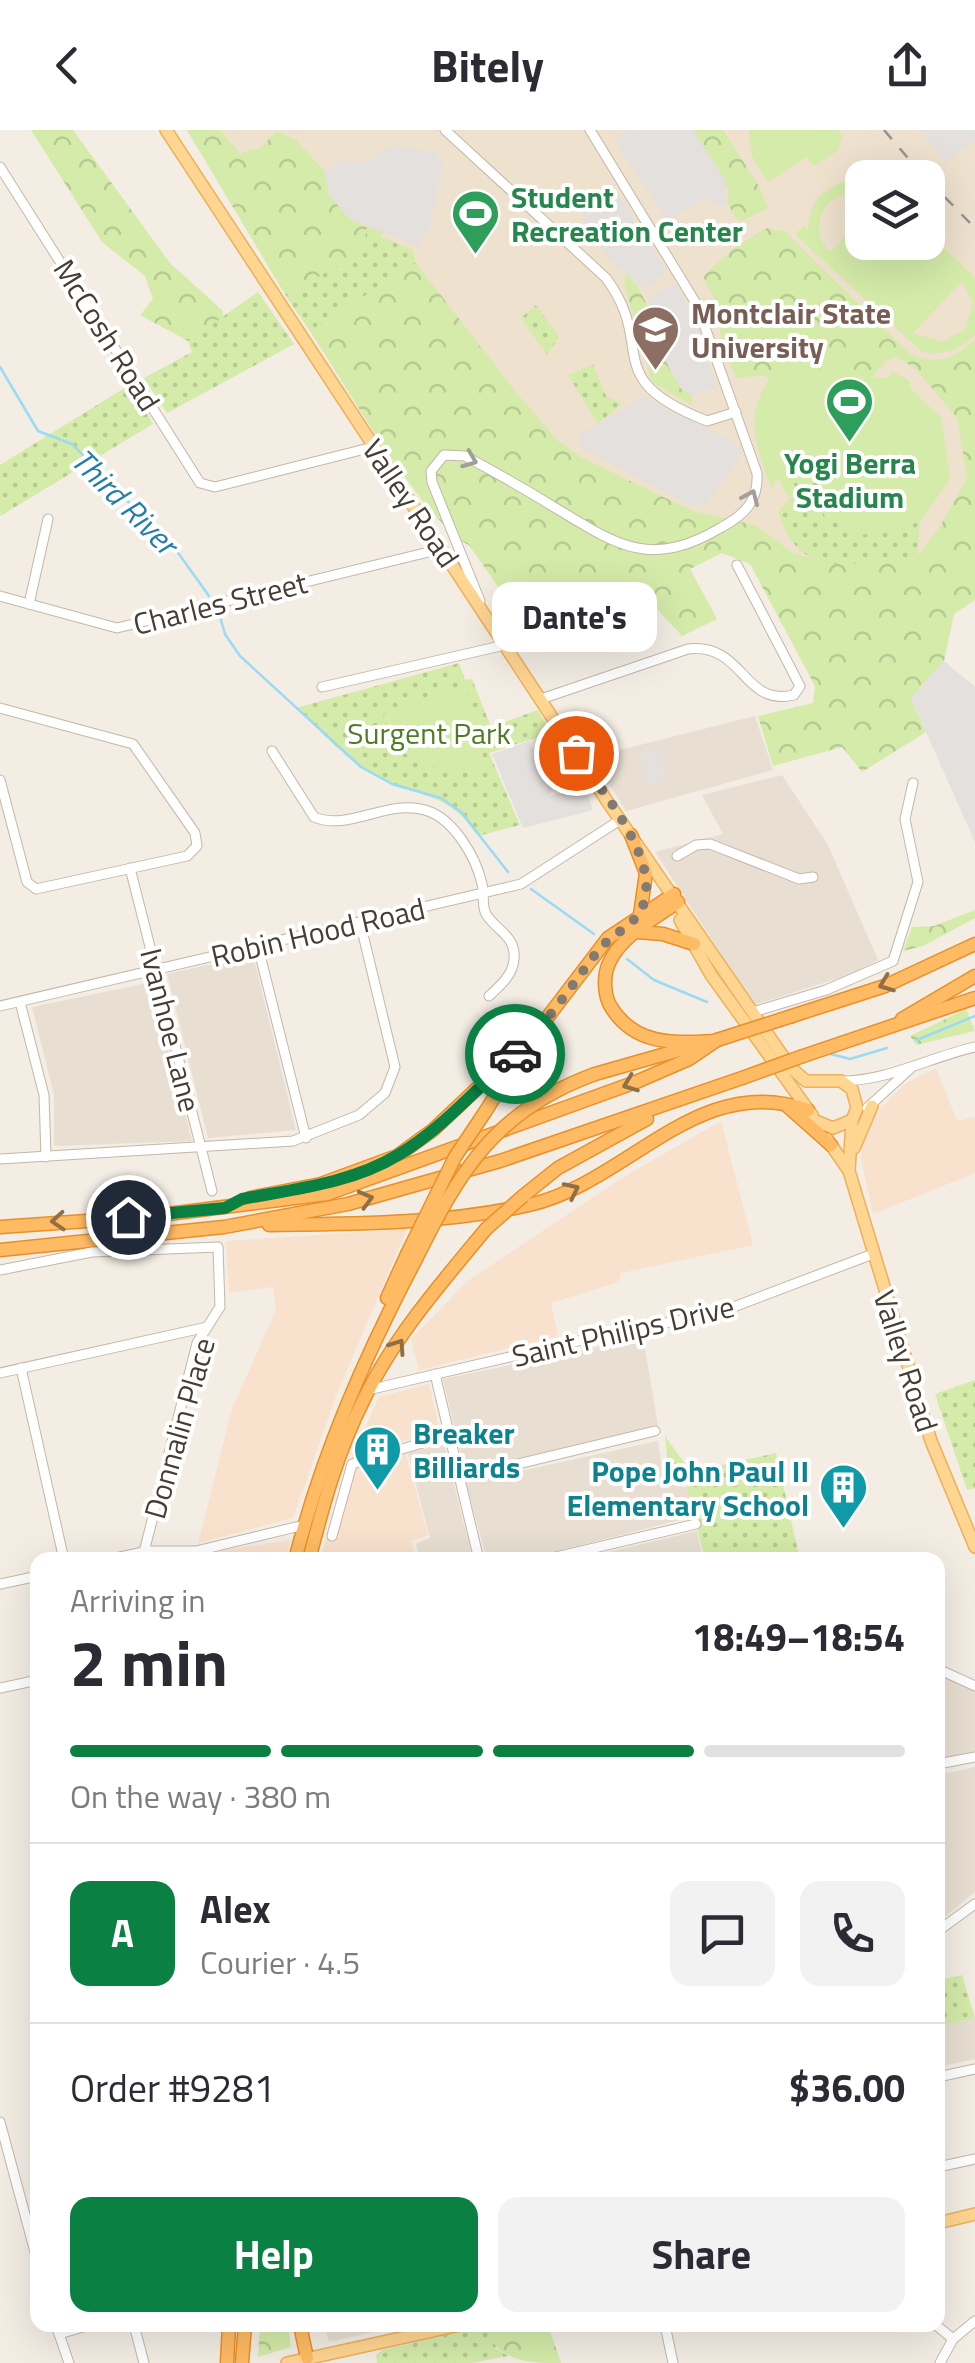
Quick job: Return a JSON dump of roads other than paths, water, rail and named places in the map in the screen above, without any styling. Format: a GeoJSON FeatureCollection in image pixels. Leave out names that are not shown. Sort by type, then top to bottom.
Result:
{"type":"FeatureCollection","features":[{"type":"Feature","properties":{"kind":"highway"},"geometry":{"type":"LineString","coordinates":[[631,835],[646,873],[640,915]]}},
{"type":"Feature","properties":{"kind":"highway"},"geometry":{"type":"LineString","coordinates":[[297,1552],[368,1353],[455,1156],[534,1035],[608,938],[640,915],[673,900]]}},
{"type":"Feature","properties":{"kind":"highway"},"geometry":{"type":"LineString","coordinates":[[673,900],[607,965],[605,998],[621,1023],[640,1036],[662,1042],[717,1040]]}},
{"type":"Feature","properties":{"kind":"highway"},"geometry":{"type":"LineString","coordinates":[[637,932],[663,934],[694,944]]}},
{"type":"Feature","properties":{"kind":"highway"},"geometry":{"type":"LineString","coordinates":[[412,1257],[451,1190],[494,1134],[549,1094],[595,1074],[885,986],[975,944]]}},
{"type":"Feature","properties":{"kind":"highway"},"geometry":{"type":"LineString","coordinates":[[892,1026],[975,976]]}},
{"type":"Feature","properties":{"kind":"highway"},"geometry":{"type":"LineString","coordinates":[[237,1225],[348,1204],[446,1178],[975,998]]}},
{"type":"Feature","properties":{"kind":"highway"},"geometry":{"type":"LineString","coordinates":[[225,1208],[242,1199],[362,1172],[397,1156],[433,1130],[534,1035]]}},
{"type":"Feature","properties":{"kind":"highway"},"geometry":{"type":"LineString","coordinates":[[0,1226],[225,1208],[327,1194],[636,1082],[689,1059],[717,1040]]}},
{"type":"Feature","properties":{"kind":"highway"},"geometry":{"type":"LineString","coordinates":[[311,1552],[342,1447],[368,1390],[428,1302],[486,1229],[558,1168],[626,1127],[742,1078]]}},
{"type":"Feature","properties":{"kind":"highway"},"geometry":{"type":"LineString","coordinates":[[780,1100],[831,1145]]}},
{"type":"Feature","properties":{"kind":"highway"},"geometry":{"type":"LineString","coordinates":[[0,1250],[237,1225],[443,1216],[526,1206],[559,1196],[611,1170],[702,1114],[742,1102],[780,1100],[812,1115]]}},
{"type":"Feature","properties":{"kind":"highway"},"geometry":{"type":"LineString","coordinates":[[227,2363],[229,2332]]}},
{"type":"Feature","properties":{"kind":"highway"},"geometry":{"type":"LineString","coordinates":[[242,2363],[245,2332]]}},
{"type":"Feature","properties":{"kind":"highway"},"geometry":{"type":"LineString","coordinates":[[301,2332],[307,2358]]}},
{"type":"Feature","properties":{"kind":"main road","name":"Valley Road"},"geometry":{"type":"LineString","coordinates":[[166,130],[673,900],[797,1076],[823,1082]]}},
{"type":"Feature","properties":{"kind":"main road","name":"Valley Road"},"geometry":{"type":"LineString","coordinates":[[673,900],[710,975],[849,1171],[931,1441],[975,1548]]}},
{"type":"Feature","properties":{"kind":"main road"},"geometry":{"type":"LineString","coordinates":[[823,1082],[841,1082],[855,1095],[853,1117],[834,1128],[812,1115],[813,1094],[823,1082]]}},
{"type":"Feature","properties":{"kind":"main road"},"geometry":{"type":"LineString","coordinates":[[853,1152],[872,1106]]}},
{"type":"Feature","properties":{"kind":"main road","name":"Valley Road"},"geometry":{"type":"LineString","coordinates":[[849,1171],[853,1117]]}},
{"type":"Feature","properties":{"kind":"main road"},"geometry":{"type":"LineString","coordinates":[[945,2220],[975,2214]]}},
{"type":"Feature","properties":{"kind":"main road"},"geometry":{"type":"LineString","coordinates":[[288,2363],[428,2332]]}},
{"type":"Feature","properties":{"kind":"street"},"geometry":{"type":"LineString","coordinates":[[446,130],[606,278],[622,303],[636,370],[648,391],[706,421],[736,412]]}},
{"type":"Feature","properties":{"kind":"street"},"geometry":{"type":"LineString","coordinates":[[485,615],[432,482],[431,471],[444,455],[465,456],[614,542],[663,551],[700,540],[744,513],[753,500],[757,474],[688,286],[643,221],[590,130]]}},
{"type":"Feature","properties":{"kind":"street","name":"McCosh Road"},"geometry":{"type":"LineString","coordinates":[[0,168],[200,483],[223,485],[373,447]]}},
{"type":"Feature","properties":{"kind":"street"},"geometry":{"type":"LineString","coordinates":[[29,604],[48,519]]}},
{"type":"Feature","properties":{"kind":"street","name":"Charles Street"},"geometry":{"type":"LineString","coordinates":[[0,596],[117,628],[442,550]]}},
{"type":"Feature","properties":{"kind":"street"},"geometry":{"type":"LineString","coordinates":[[541,699],[688,649],[709,647],[729,657],[760,693],[775,700],[794,696],[800,686],[738,565]]}},
{"type":"Feature","properties":{"kind":"street"},"geometry":{"type":"LineString","coordinates":[[322,687],[505,645]]}},
{"type":"Feature","properties":{"kind":"street"},"geometry":{"type":"LineString","coordinates":[[0,708],[133,744],[198,842],[187,856],[36,889],[27,882],[0,780]]}},
{"type":"Feature","properties":{"kind":"street"},"geometry":{"type":"LineString","coordinates":[[272,751],[308,812],[322,820],[395,807],[416,808],[439,816],[460,839],[483,893],[486,913],[509,937],[514,958],[504,982],[488,996]]}},
{"type":"Feature","properties":{"kind":"street"},"geometry":{"type":"LineString","coordinates":[[754,1012],[826,990],[893,961],[918,882],[905,819],[913,784]]}},
{"type":"Feature","properties":{"kind":"street","name":"Robin Hood Road"},"geometry":{"type":"LineString","coordinates":[[0,1006],[483,893],[539,875],[620,820]]}},
{"type":"Feature","properties":{"kind":"street"},"geometry":{"type":"LineString","coordinates":[[677,856],[696,844],[710,844],[799,879],[813,877]]}},
{"type":"Feature","properties":{"kind":"street","name":"Ivanhoe Lane"},"geometry":{"type":"LineString","coordinates":[[130,868],[212,1191]]}},
{"type":"Feature","properties":{"kind":"street"},"geometry":{"type":"LineString","coordinates":[[0,1159],[306,1138],[348,1122],[378,1100],[395,1067],[360,922]]}},
{"type":"Feature","properties":{"kind":"street"},"geometry":{"type":"LineString","coordinates":[[258,947],[306,1138]]}},
{"type":"Feature","properties":{"kind":"street"},"geometry":{"type":"LineString","coordinates":[[20,1002],[44,1095],[46,1157]]}},
{"type":"Feature","properties":{"kind":"street"},"geometry":{"type":"LineString","coordinates":[[841,1082],[884,1078],[916,1063],[975,1047]]}},
{"type":"Feature","properties":{"kind":"street"},"geometry":{"type":"LineString","coordinates":[[853,1117],[872,1106],[916,1063]]}},
{"type":"Feature","properties":{"kind":"street","name":"Donnalin Place"},"geometry":{"type":"LineString","coordinates":[[0,1270],[92,1252],[218,1246],[221,1301],[197,1343],[144,1552]]}},
{"type":"Feature","properties":{"kind":"street","name":"Saint Philips Drive"},"geometry":{"type":"LineString","coordinates":[[368,1390],[715,1314],[873,1254]]}},
{"type":"Feature","properties":{"kind":"street"},"geometry":{"type":"LineString","coordinates":[[0,1373],[206,1327]]}},
{"type":"Feature","properties":{"kind":"street"},"geometry":{"type":"LineString","coordinates":[[21,1368],[62,1552]]}},
{"type":"Feature","properties":{"kind":"street"},"geometry":{"type":"LineString","coordinates":[[435,1374],[477,1552]]}},
{"type":"Feature","properties":{"kind":"street"},"geometry":{"type":"LineString","coordinates":[[460,1478],[655,1431]]}},
{"type":"Feature","properties":{"kind":"street"},"geometry":{"type":"LineString","coordinates":[[332,1536],[352,1464],[450,1435]]}},
{"type":"Feature","properties":{"kind":"street"},"geometry":{"type":"LineString","coordinates":[[577,1552],[696,1524]]}},
{"type":"Feature","properties":{"kind":"street"},"geometry":{"type":"LineString","coordinates":[[144,1552],[196,1550],[304,1525]]}},
{"type":"Feature","properties":{"kind":"street"},"geometry":{"type":"LineString","coordinates":[[1,1584],[30,1578]]}},
{"type":"Feature","properties":{"kind":"street"},"geometry":{"type":"LineString","coordinates":[[945,1672],[975,1686]]}},
{"type":"Feature","properties":{"kind":"street"},"geometry":{"type":"LineString","coordinates":[[0,1688],[30,1682]]}},
{"type":"Feature","properties":{"kind":"street"},"geometry":{"type":"LineString","coordinates":[[945,1763],[975,1757]]}},
{"type":"Feature","properties":{"kind":"street"},"geometry":{"type":"LineString","coordinates":[[945,1926],[975,1904]]}},
{"type":"Feature","properties":{"kind":"street"},"geometry":{"type":"LineString","coordinates":[[945,2075],[975,2069]]}},
{"type":"Feature","properties":{"kind":"street"},"geometry":{"type":"LineString","coordinates":[[0,2122],[30,2233]]}},
{"type":"Feature","properties":{"kind":"street"},"geometry":{"type":"LineString","coordinates":[[945,2164],[975,2158]]}},
{"type":"Feature","properties":{"kind":"street"},"geometry":{"type":"LineString","coordinates":[[940,2363],[953,2339],[975,2321]]}},
{"type":"Feature","properties":{"kind":"street"},"geometry":{"type":"LineString","coordinates":[[58,2332],[68,2363]]}},
{"type":"Feature","properties":{"kind":"street"},"geometry":{"type":"LineString","coordinates":[[136,2332],[144,2363]]}},
{"type":"Feature","properties":{"kind":"street"},"geometry":{"type":"LineString","coordinates":[[667,2332],[674,2363]]}},
{"type":"Feature","properties":{"kind":"street"},"geometry":{"type":"LineString","coordinates":[[944,2332],[953,2339]]}},
{"type":"Feature","properties":{"kind":"waterway","name":"Third River"},"geometry":{"type":"LineString","coordinates":[[0,367],[38,431],[72,444],[179,554],[209,596]]}},
{"type":"Feature","properties":{"kind":"waterway","name":"Third River"},"geometry":{"type":"LineString","coordinates":[[219,613],[225,634],[240,656],[361,767],[392,784],[441,798],[461,812],[508,872]]}},
{"type":"Feature","properties":{"kind":"waterway","name":"Third River"},"geometry":{"type":"LineString","coordinates":[[531,889],[594,934]]}},
{"type":"Feature","properties":{"kind":"waterway","name":"Third River"},"geometry":{"type":"LineString","coordinates":[[627,959],[654,980],[707,1002]]}},
{"type":"Feature","properties":{"kind":"waterway","name":"Third River"},"geometry":{"type":"LineString","coordinates":[[917,1040],[975,1016]]}},
{"type":"Feature","properties":{"kind":"waterway","name":"Third River"},"geometry":{"type":"LineString","coordinates":[[827,1053],[850,1059],[887,1048]]}},
{"type":"Feature","properties":{"kind":"railway"},"geometry":{"type":"LineString","coordinates":[[884,130],[910,160]]}},
{"type":"Feature","properties":{"kind":"railway"},"geometry":{"type":"LineString","coordinates":[[945,197],[975,228]]}},
{"type":"Feature","properties":{"kind":"place","name":"Student Recreation Center"},"geometry":{"type":"Point","coordinates":[476,256]}},
{"type":"Feature","properties":{"kind":"place","name":"Montclair State University"},"geometry":{"type":"Point","coordinates":[656,372]}},
{"type":"Feature","properties":{"kind":"place","name":"Yogi Berra Stadium"},"geometry":{"type":"Point","coordinates":[850,444]}},
{"type":"Feature","properties":{"kind":"place","name":"Dante's"},"geometry":{"type":"Point","coordinates":[576,753]}},
{"type":"Feature","properties":{"kind":"place","name":"Breaker Billiards"},"geometry":{"type":"Point","coordinates":[378,1492]}},
{"type":"Feature","properties":{"kind":"place","name":"Pope John Paul II Elementary School"},"geometry":{"type":"Point","coordinates":[844,1530]}},
{"type":"Feature","properties":{"kind":"park label","name":"Surgent Park"},"geometry":{"type":"Point","coordinates":[429,733]}}]}
